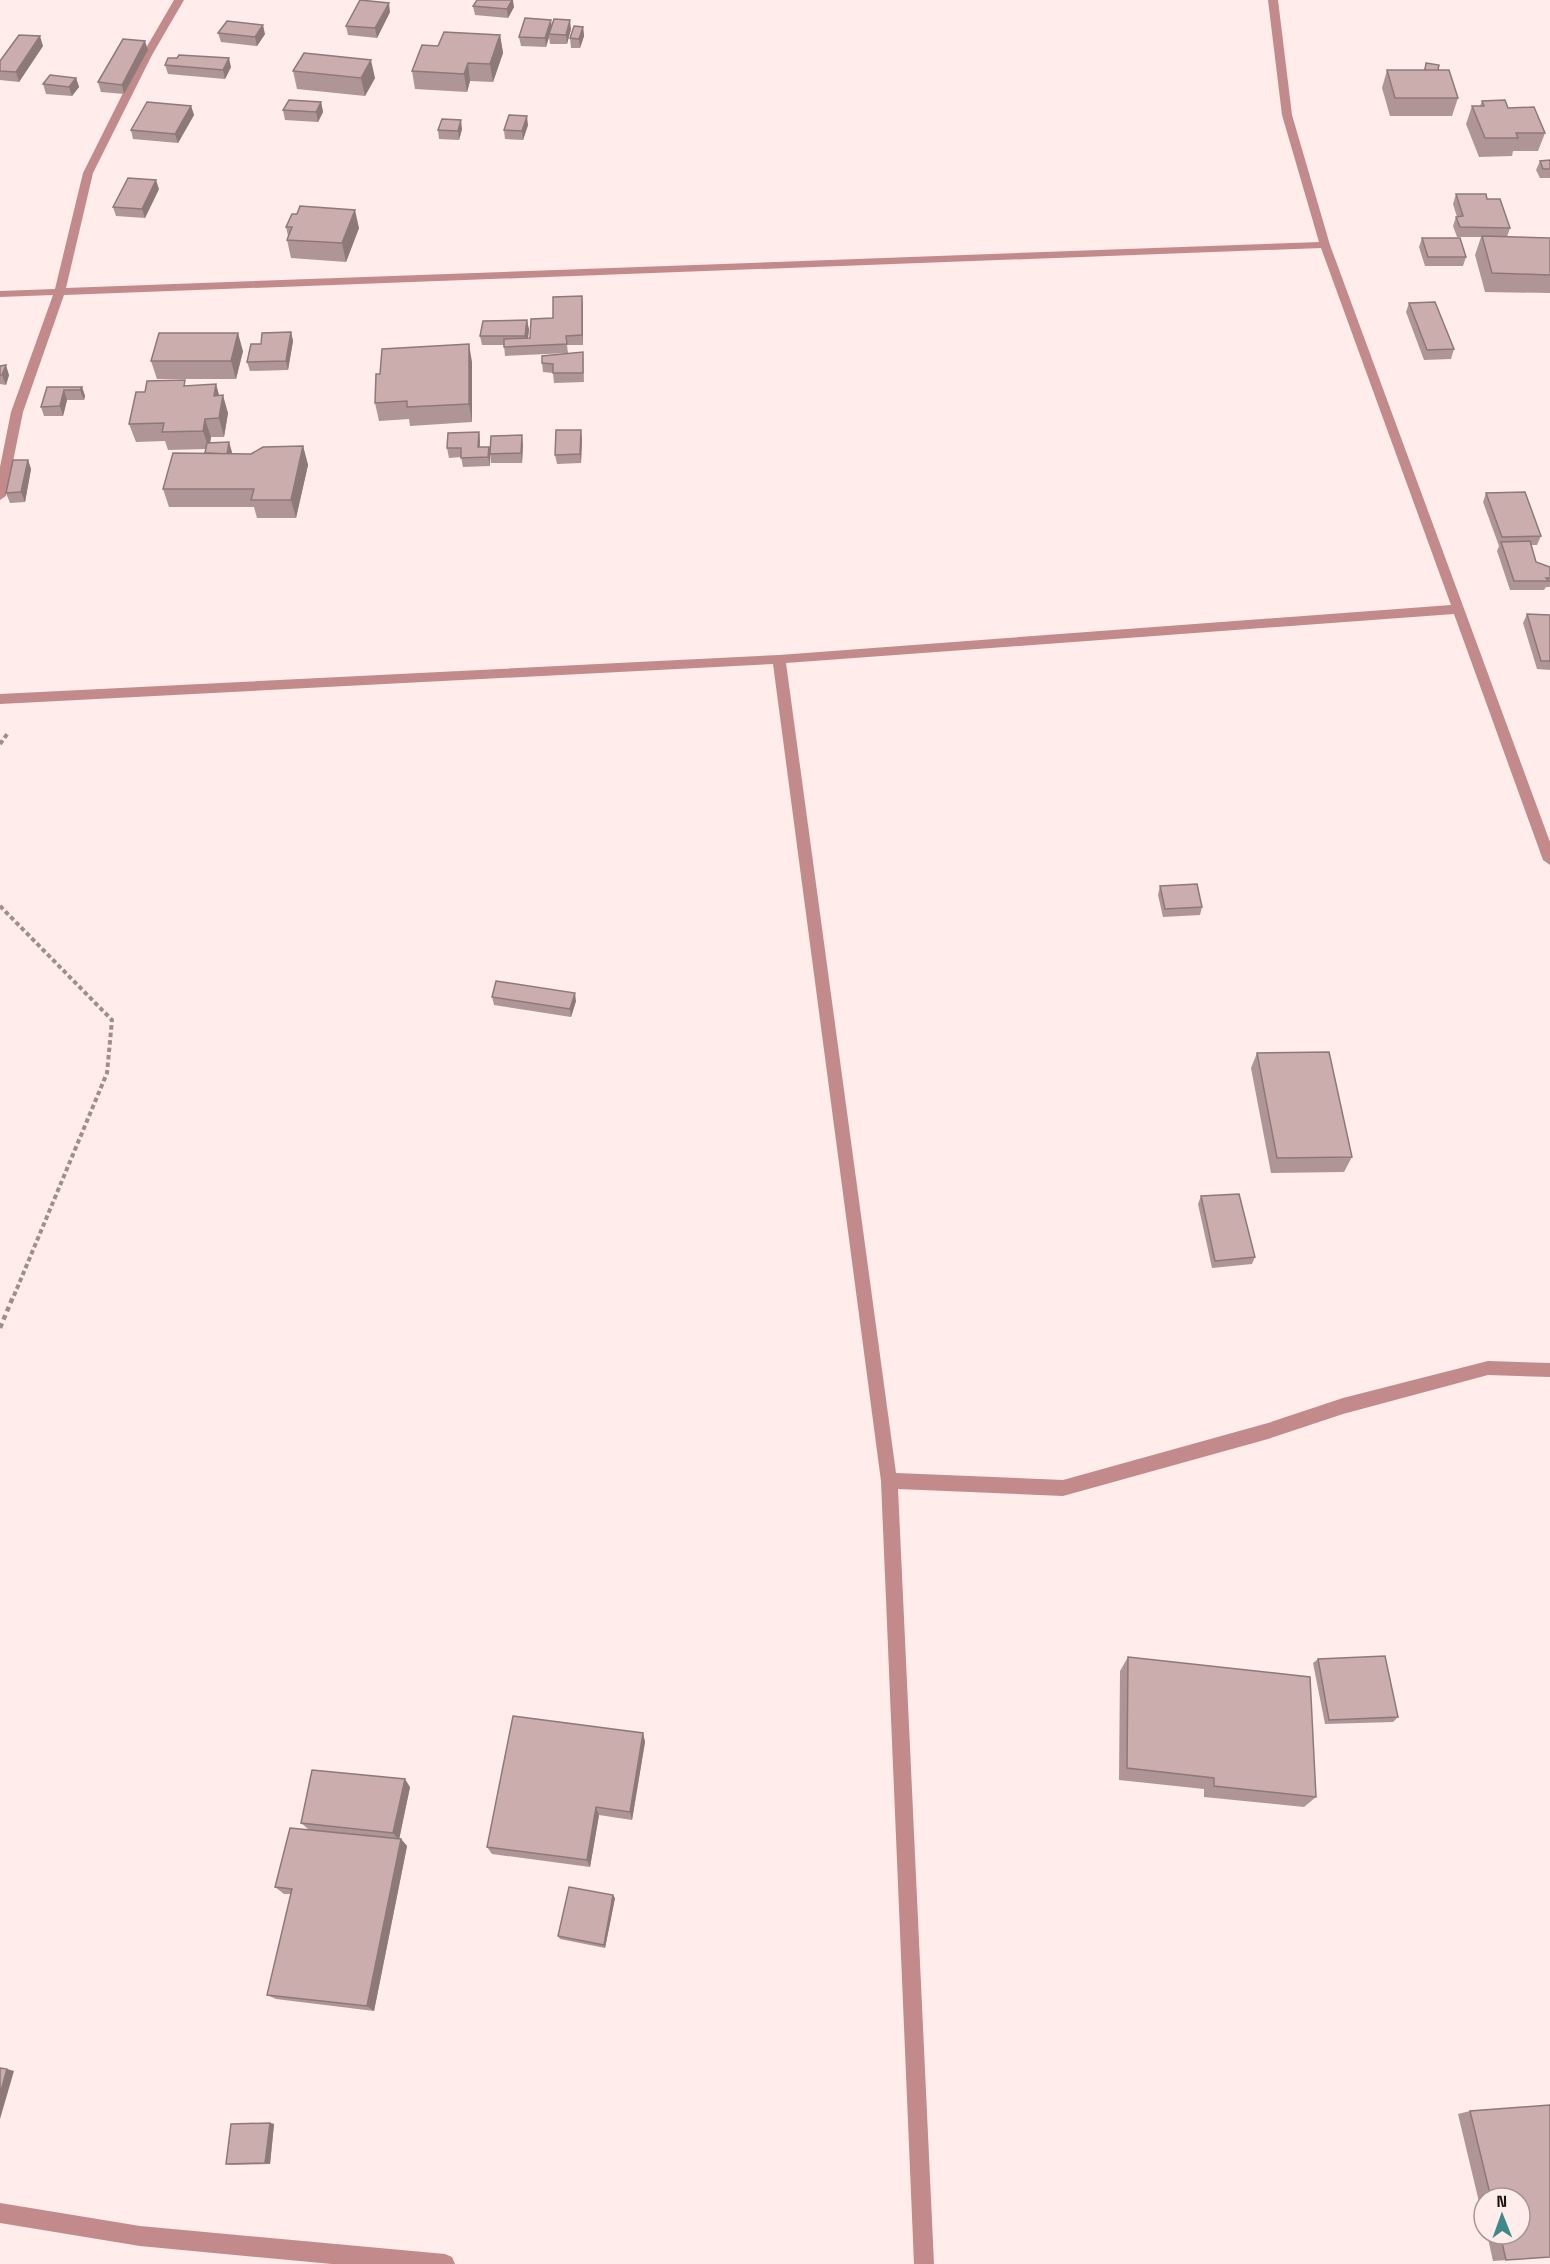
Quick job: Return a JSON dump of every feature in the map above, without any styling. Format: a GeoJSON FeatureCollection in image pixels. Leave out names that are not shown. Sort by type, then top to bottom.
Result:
{"type":"FeatureCollection","features":[{"type":"Feature","properties":{"kind":"street"},"geometry":{"type":"LineString","coordinates":[[0,496],[17,412],[60,291],[88,173],[147,55],[179,0]]}},
{"type":"Feature","properties":{"kind":"street"},"geometry":{"type":"LineString","coordinates":[[1273,0],[1287,115],[1325,245],[1550,860]]}},
{"type":"Feature","properties":{"kind":"street"},"geometry":{"type":"LineString","coordinates":[[0,294],[1325,245]]}},
{"type":"Feature","properties":{"kind":"street"},"geometry":{"type":"LineString","coordinates":[[0,699],[778,659],[1460,609]]}},
{"type":"Feature","properties":{"kind":"street"},"geometry":{"type":"LineString","coordinates":[[778,659],[889,1481],[924,2264]]}},
{"type":"Feature","properties":{"kind":"street"},"geometry":{"type":"LineString","coordinates":[[889,1481],[1063,1488],[1268,1431],[1343,1406],[1488,1368],[1550,1370]]}},
{"type":"Feature","properties":{"kind":"street"},"geometry":{"type":"LineString","coordinates":[[0,2213],[140,2236],[444,2264]]}},
{"type":"Feature","properties":{"kind":"path"},"geometry":{"type":"LineString","coordinates":[[0,906],[112,1020],[106,1073],[0,1328]]}},
{"type":"Feature","properties":{"kind":"building"},"geometry":{"type":"Polygon","coordinates":[[[360,0],[389,3],[375,28],[346,26],[360,0]]]}},
{"type":"Feature","properties":{"kind":"building"},"geometry":{"type":"Polygon","coordinates":[[[477,0],[512,0],[507,9],[473,6],[477,0]]]}},
{"type":"Feature","properties":{"kind":"building"},"geometry":{"type":"Polygon","coordinates":[[[525,18],[551,20],[545,38],[519,37],[525,18]]]}},
{"type":"Feature","properties":{"kind":"building"},"geometry":{"type":"Polygon","coordinates":[[[554,19],[570,20],[566,35],[549,34],[554,19]]]}},
{"type":"Feature","properties":{"kind":"building"},"geometry":{"type":"Polygon","coordinates":[[[227,21],[263,25],[255,37],[218,33],[227,21]]]}},
{"type":"Feature","properties":{"kind":"building"},"geometry":{"type":"Polygon","coordinates":[[[574,26],[583,27],[579,39],[570,38],[574,26]]]}},
{"type":"Feature","properties":{"kind":"building"},"geometry":{"type":"Polygon","coordinates":[[[444,32],[500,35],[490,64],[468,63],[464,74],[412,71],[422,45],[438,46],[444,32]]]}},
{"type":"Feature","properties":{"kind":"building"},"geometry":{"type":"Polygon","coordinates":[[[19,35],[40,36],[16,72],[0,71],[0,61],[19,35]]]}},
{"type":"Feature","properties":{"kind":"building"},"geometry":{"type":"Polygon","coordinates":[[[123,39],[145,41],[122,85],[98,82],[123,39]]]}},
{"type":"Feature","properties":{"kind":"building"},"geometry":{"type":"Polygon","coordinates":[[[304,53],[371,60],[361,78],[293,71],[304,53]]]}},
{"type":"Feature","properties":{"kind":"building"},"geometry":{"type":"Polygon","coordinates":[[[179,55],[229,58],[223,70],[165,65],[168,58],[177,58],[179,55]]]}},
{"type":"Feature","properties":{"kind":"building"},"geometry":{"type":"Polygon","coordinates":[[[1426,63],[1439,65],[1438,70],[1425,70],[1426,63]]]}},
{"type":"Feature","properties":{"kind":"building"},"geometry":{"type":"Polygon","coordinates":[[[1387,70],[1449,70],[1458,98],[1395,98],[1387,70]]]}},
{"type":"Feature","properties":{"kind":"building"},"geometry":{"type":"Polygon","coordinates":[[[50,75],[76,78],[69,87],[43,84],[50,75]]]}},
{"type":"Feature","properties":{"kind":"building"},"geometry":{"type":"Polygon","coordinates":[[[289,100],[321,102],[316,112],[283,110],[289,100]]]}},
{"type":"Feature","properties":{"kind":"building"},"geometry":{"type":"Polygon","coordinates":[[[1505,100],[1508,108],[1534,107],[1545,133],[1516,133],[1518,138],[1485,138],[1472,106],[1484,106],[1482,101],[1505,100]]]}},
{"type":"Feature","properties":{"kind":"building"},"geometry":{"type":"Polygon","coordinates":[[[147,102],[191,106],[175,134],[131,130],[147,102]]]}},
{"type":"Feature","properties":{"kind":"building"},"geometry":{"type":"Polygon","coordinates":[[[509,115],[527,116],[522,131],[504,130],[509,115]]]}},
{"type":"Feature","properties":{"kind":"building"},"geometry":{"type":"Polygon","coordinates":[[[442,119],[461,120],[458,131],[438,130],[442,119]]]}},
{"type":"Feature","properties":{"kind":"building"},"geometry":{"type":"Polygon","coordinates":[[[1550,160],[1550,169],[1543,169],[1540,161],[1550,160]]]}},
{"type":"Feature","properties":{"kind":"building"},"geometry":{"type":"Polygon","coordinates":[[[128,178],[156,180],[142,209],[113,207],[128,178]]]}},
{"type":"Feature","properties":{"kind":"building"},"geometry":{"type":"Polygon","coordinates":[[[1456,194],[1486,194],[1487,199],[1500,199],[1510,228],[1460,227],[1456,217],[1463,216],[1456,194]]]}},
{"type":"Feature","properties":{"kind":"building"},"geometry":{"type":"Polygon","coordinates":[[[300,206],[355,210],[342,243],[287,240],[292,227],[286,227],[292,214],[297,214],[300,206]]]}},
{"type":"Feature","properties":{"kind":"building"},"geometry":{"type":"Polygon","coordinates":[[[1482,236],[1550,238],[1550,275],[1492,273],[1482,236]]]}},
{"type":"Feature","properties":{"kind":"building"},"geometry":{"type":"Polygon","coordinates":[[[1422,238],[1460,238],[1466,257],[1428,257],[1422,238]]]}},
{"type":"Feature","properties":{"kind":"building"},"geometry":{"type":"Polygon","coordinates":[[[582,296],[582,335],[566,336],[567,344],[504,347],[504,339],[530,338],[531,319],[553,318],[553,297],[582,296]]]}},
{"type":"Feature","properties":{"kind":"building"},"geometry":{"type":"Polygon","coordinates":[[[1435,302],[1454,349],[1427,350],[1409,303],[1435,302]]]}},
{"type":"Feature","properties":{"kind":"building"},"geometry":{"type":"Polygon","coordinates":[[[527,320],[525,336],[480,336],[483,321],[527,320]]]}},
{"type":"Feature","properties":{"kind":"building"},"geometry":{"type":"Polygon","coordinates":[[[291,332],[286,361],[247,362],[251,344],[261,344],[262,333],[291,332]]]}},
{"type":"Feature","properties":{"kind":"building"},"geometry":{"type":"Polygon","coordinates":[[[159,333],[238,333],[231,361],[151,361],[159,333]]]}},
{"type":"Feature","properties":{"kind":"building"},"geometry":{"type":"Polygon","coordinates":[[[469,344],[469,404],[407,407],[407,401],[375,403],[376,374],[380,374],[382,349],[469,344]]]}},
{"type":"Feature","properties":{"kind":"building"},"geometry":{"type":"Polygon","coordinates":[[[583,352],[583,373],[553,373],[553,364],[542,363],[542,356],[583,352]]]}},
{"type":"Feature","properties":{"kind":"building"},"geometry":{"type":"Polygon","coordinates":[[[6,365],[2,375],[0,375],[0,366],[6,365]]]}},
{"type":"Feature","properties":{"kind":"building"},"geometry":{"type":"Polygon","coordinates":[[[185,380],[184,386],[216,384],[214,396],[223,395],[219,418],[205,419],[203,431],[162,432],[164,423],[129,424],[136,392],[145,392],[147,381],[185,380]]]}},
{"type":"Feature","properties":{"kind":"building"},"geometry":{"type":"Polygon","coordinates":[[[47,387],[82,387],[80,390],[64,390],[60,406],[41,407],[47,387]]]}},
{"type":"Feature","properties":{"kind":"building"},"geometry":{"type":"Polygon","coordinates":[[[556,430],[581,430],[580,454],[555,455],[556,430]]]}},
{"type":"Feature","properties":{"kind":"building"},"geometry":{"type":"Polygon","coordinates":[[[479,432],[478,447],[489,447],[488,457],[461,458],[461,448],[447,448],[448,433],[479,432]]]}},
{"type":"Feature","properties":{"kind":"building"},"geometry":{"type":"Polygon","coordinates":[[[522,435],[521,453],[490,454],[491,436],[522,435]]]}},
{"type":"Feature","properties":{"kind":"building"},"geometry":{"type":"Polygon","coordinates":[[[229,442],[227,454],[205,453],[207,443],[229,442]]]}},
{"type":"Feature","properties":{"kind":"building"},"geometry":{"type":"Polygon","coordinates":[[[303,446],[291,500],[251,500],[254,489],[163,489],[173,453],[251,454],[263,447],[303,446]]]}},
{"type":"Feature","properties":{"kind":"building"},"geometry":{"type":"Polygon","coordinates":[[[13,460],[28,460],[21,492],[6,493],[13,460]]]}},
{"type":"Feature","properties":{"kind":"building"},"geometry":{"type":"Polygon","coordinates":[[[1525,492],[1541,536],[1502,537],[1486,493],[1525,492]]]}},
{"type":"Feature","properties":{"kind":"building"},"geometry":{"type":"Polygon","coordinates":[[[1530,541],[1536,562],[1550,567],[1550,578],[1546,578],[1549,581],[1514,581],[1501,542],[1530,541]]]}},
{"type":"Feature","properties":{"kind":"building"},"geometry":{"type":"Polygon","coordinates":[[[1527,614],[1550,615],[1550,661],[1541,661],[1527,614]]]}},
{"type":"Feature","properties":{"kind":"building"},"geometry":{"type":"Polygon","coordinates":[[[1197,884],[1202,907],[1165,909],[1160,886],[1197,884]]]}},
{"type":"Feature","properties":{"kind":"building"},"geometry":{"type":"Polygon","coordinates":[[[496,981],[575,993],[570,1009],[492,997],[496,981]]]}},
{"type":"Feature","properties":{"kind":"building"},"geometry":{"type":"Polygon","coordinates":[[[1329,1052],[1352,1157],[1277,1158],[1257,1053],[1329,1052]]]}},
{"type":"Feature","properties":{"kind":"building"},"geometry":{"type":"Polygon","coordinates":[[[1239,1194],[1255,1257],[1215,1261],[1201,1196],[1239,1194]]]}},
{"type":"Feature","properties":{"kind":"building"},"geometry":{"type":"Polygon","coordinates":[[[1385,1656],[1398,1717],[1329,1720],[1318,1659],[1385,1656]]]}},
{"type":"Feature","properties":{"kind":"building"},"geometry":{"type":"Polygon","coordinates":[[[1128,1657],[1310,1677],[1316,1797],[1214,1786],[1214,1778],[1127,1768],[1128,1657]]]}},
{"type":"Feature","properties":{"kind":"building"},"geometry":{"type":"Polygon","coordinates":[[[513,1716],[643,1733],[630,1812],[596,1807],[587,1860],[487,1847],[513,1716]]]}},
{"type":"Feature","properties":{"kind":"building"},"geometry":{"type":"Polygon","coordinates":[[[312,1770],[405,1779],[393,1833],[301,1823],[312,1770]]]}},
{"type":"Feature","properties":{"kind":"building"},"geometry":{"type":"Polygon","coordinates":[[[290,1828],[401,1839],[367,2006],[267,1995],[292,1889],[275,1887],[290,1828]]]}},
{"type":"Feature","properties":{"kind":"building"},"geometry":{"type":"Polygon","coordinates":[[[569,1887],[613,1895],[604,1945],[558,1936],[569,1887]]]}},
{"type":"Feature","properties":{"kind":"building"},"geometry":{"type":"Polygon","coordinates":[[[0,2068],[7,2069],[0,2094],[0,2068]]]}},
{"type":"Feature","properties":{"kind":"building"},"geometry":{"type":"Polygon","coordinates":[[[1550,2105],[1550,2257],[1506,2260],[1503,2246],[1532,2246],[1532,2186],[1488,2186],[1470,2111],[1550,2105]]]}},
{"type":"Feature","properties":{"kind":"building"},"geometry":{"type":"Polygon","coordinates":[[[270,2123],[265,2163],[226,2164],[231,2124],[270,2123]]]}}]}
